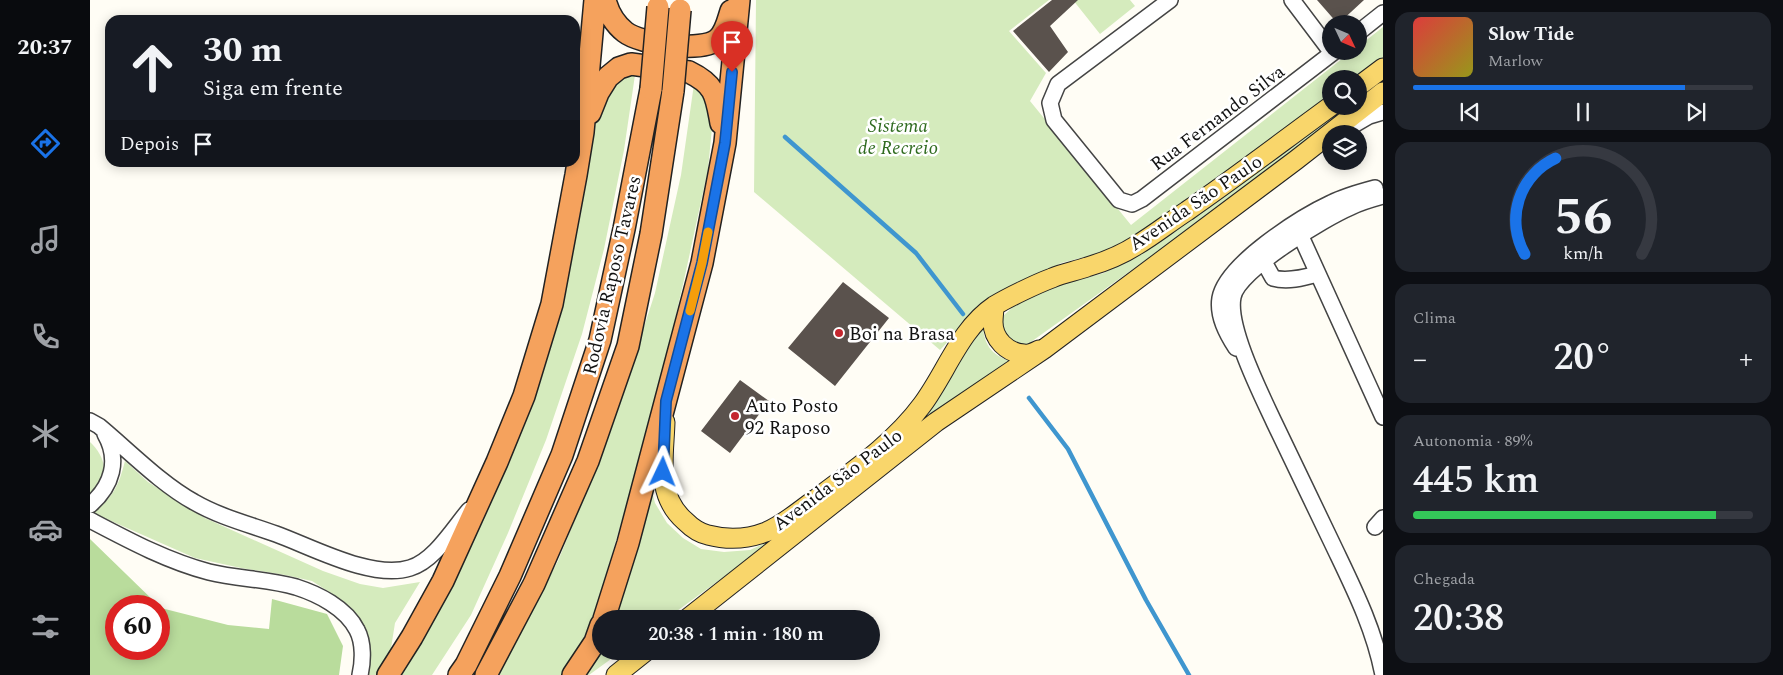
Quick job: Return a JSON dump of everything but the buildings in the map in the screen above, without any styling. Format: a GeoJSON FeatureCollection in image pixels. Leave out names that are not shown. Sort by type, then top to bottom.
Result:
{"type":"FeatureCollection","features":[{"type":"Feature","properties":{"kind":"highway"},"geometry":{"type":"LineString","coordinates":[[580,149],[595,0]]}},
{"type":"Feature","properties":{"kind":"highway"},"geometry":{"type":"LineString","coordinates":[[605,0],[613,20],[625,32],[638,40],[690,46],[708,44],[717,40],[723,34],[735,0]]}},
{"type":"Feature","properties":{"kind":"highway"},"geometry":{"type":"LineString","coordinates":[[607,610],[628,544],[702,263],[725,143],[739,0]]}},
{"type":"Feature","properties":{"kind":"highway","name":"Rodovia Raposo Tavares"},"geometry":{"type":"LineString","coordinates":[[459,675],[466,666],[510,576],[562,455],[600,340],[624,229],[651,88],[658,3]]}},
{"type":"Feature","properties":{"kind":"highway","name":"Rodovia Raposo Tavares"},"geometry":{"type":"LineString","coordinates":[[486,675],[534,584],[588,461],[628,346],[651,234],[673,91],[680,5]]}},
{"type":"Feature","properties":{"kind":"highway"},"geometry":{"type":"LineString","coordinates":[[583,132],[598,93],[608,77],[619,68],[631,64],[689,72],[711,87],[716,99],[725,143]]}},
{"type":"Feature","properties":{"kind":"highway"},"geometry":{"type":"LineString","coordinates":[[388,675],[412,637],[443,581],[482,496],[524,396],[552,304],[577,167]]}},
{"type":"Feature","properties":{"kind":"highway"},"geometry":{"type":"LineString","coordinates":[[573,675],[592,646]]}},
{"type":"Feature","properties":{"kind":"main road"},"geometry":{"type":"LineString","coordinates":[[1367,80],[1383,68]]}},
{"type":"Feature","properties":{"kind":"main road","name":"Avenida São Paulo"},"geometry":{"type":"LineString","coordinates":[[698,610],[936,422],[1044,349],[1296,160],[1383,92]]}},
{"type":"Feature","properties":{"kind":"main road","name":"Avenida São Paulo"},"geometry":{"type":"LineString","coordinates":[[666,401],[663,472],[669,504],[677,515],[691,527],[705,534],[734,539],[751,536],[779,525],[845,477],[901,432],[924,402],[975,322],[994,306],[1053,277],[1091,266],[1136,246],[1223,186],[1322,113]]}},
{"type":"Feature","properties":{"kind":"main road"},"geometry":{"type":"LineString","coordinates":[[994,306],[993,323],[996,335],[1004,346],[1011,351],[1025,354],[1044,349]]}},
{"type":"Feature","properties":{"kind":"main road"},"geometry":{"type":"LineString","coordinates":[[616,675],[635,660]]}},
{"type":"Feature","properties":{"kind":"street","name":"Rua Fernando Silva"},"geometry":{"type":"LineString","coordinates":[[1170,0],[1058,84],[1050,103],[1054,120],[1119,200],[1132,204],[1142,199],[1324,60]]}},
{"type":"Feature","properties":{"kind":"street"},"geometry":{"type":"LineString","coordinates":[[1292,0],[1322,37]]}},
{"type":"Feature","properties":{"kind":"street"},"geometry":{"type":"LineString","coordinates":[[1368,25],[1383,13]]}},
{"type":"Feature","properties":{"kind":"street"},"geometry":{"type":"LineString","coordinates":[[1354,125],[1369,116],[1383,112]]}},
{"type":"Feature","properties":{"kind":"street"},"geometry":{"type":"LineString","coordinates":[[1296,160],[1322,144]]}},
{"type":"Feature","properties":{"kind":"street"},"geometry":{"type":"LineString","coordinates":[[1383,186],[1332,202],[1293,224],[1261,256],[1232,297],[1234,320],[1247,364],[1359,600],[1378,649],[1383,675]]}},
{"type":"Feature","properties":{"kind":"street"},"geometry":{"type":"LineString","coordinates":[[1350,195],[1299,229],[1317,274],[1383,417]]}},
{"type":"Feature","properties":{"kind":"street"},"geometry":{"type":"LineString","coordinates":[[1261,256],[1301,236],[1351,206],[1383,196]]}},
{"type":"Feature","properties":{"kind":"street"},"geometry":{"type":"LineString","coordinates":[[1261,256],[1273,278],[1299,279],[1317,274]]}},
{"type":"Feature","properties":{"kind":"street"},"geometry":{"type":"LineString","coordinates":[[95,423],[164,481],[193,502],[230,519],[276,534],[353,564],[376,569],[396,571],[411,568],[428,559],[482,496]]}},
{"type":"Feature","properties":{"kind":"street"},"geometry":{"type":"LineString","coordinates":[[90,506],[103,492],[113,466],[112,446],[95,423]]}},
{"type":"Feature","properties":{"kind":"street"},"geometry":{"type":"LineString","coordinates":[[90,520],[144,548],[209,572],[295,587],[313,593],[346,615],[358,630],[363,661],[360,675]]}},
{"type":"Feature","properties":{"kind":"green space","name":"Sistema de Recreio"},"geometry":{"type":"Polygon","coordinates":[[[756,0],[1049,0],[1009,31],[1046,73],[1030,101],[1131,225],[1322,75],[1322,104],[1280,136],[1128,241],[1101,253],[1061,263],[979,309],[940,350],[754,192],[756,0]]]}},
{"type":"Feature","properties":{"kind":"green space"},"geometry":{"type":"Polygon","coordinates":[[[1073,0],[1130,0],[1135,6],[1100,34],[1073,0]]]}},
{"type":"Feature","properties":{"kind":"green space","name":"Sistema de Recreio"},"geometry":{"type":"Polygon","coordinates":[[[1383,27],[1383,58],[1367,70],[1328,70],[1341,60],[1368,60],[1368,39],[1383,27]]]}},
{"type":"Feature","properties":{"kind":"green space"},"geometry":{"type":"Polygon","coordinates":[[[635,75],[624,150],[604,249],[582,334],[546,440],[508,533],[471,615],[432,675],[396,675],[439,604],[466,554],[520,432],[548,347],[571,260],[600,103],[604,93],[611,85],[621,79],[635,75]]]}},
{"type":"Feature","properties":{"kind":"green space"},"geometry":{"type":"Polygon","coordinates":[[[694,84],[704,92],[709,105],[712,128],[708,169],[655,407],[596,610],[592,610],[591,626],[561,675],[496,675],[558,561],[607,441],[655,293],[681,175],[694,84]]]}},
{"type":"Feature","properties":{"kind":"green space"},"geometry":{"type":"Polygon","coordinates":[[[1326,115],[1343,115],[1330,125],[1322,125],[1322,131],[1255,182],[1028,344],[1019,346],[1004,337],[1001,323],[1004,315],[1014,306],[1044,289],[1104,273],[1151,246],[1326,115]]]}},
{"type":"Feature","properties":{"kind":"green space"},"geometry":{"type":"Polygon","coordinates":[[[979,328],[983,328],[986,342],[993,352],[1004,359],[1017,363],[678,610],[615,610],[650,484],[655,503],[667,523],[683,538],[701,549],[724,552],[750,550],[776,538],[838,493],[979,328]]]}},
{"type":"Feature","properties":{"kind":"green space"},"geometry":{"type":"Polygon","coordinates":[[[90,442],[100,454],[104,474],[90,497],[90,442]]]}},
{"type":"Feature","properties":{"kind":"green space"},"geometry":{"type":"Polygon","coordinates":[[[125,461],[148,482],[205,518],[323,571],[360,584],[383,588],[420,582],[395,623],[389,661],[380,675],[368,675],[368,642],[359,618],[337,597],[312,581],[195,558],[93,513],[106,501],[114,490],[125,461]]]}},
{"type":"Feature","properties":{"kind":"green space"},"geometry":{"type":"Polygon","coordinates":[[[90,539],[148,595],[105,595],[105,660],[170,660],[170,610],[228,625],[269,629],[272,599],[327,614],[343,646],[339,675],[90,675],[90,539]]]}},
{"type":"Feature","properties":{"kind":"green space"},"geometry":{"type":"Polygon","coordinates":[[[594,660],[610,660],[589,675],[583,675],[594,660]]]}},
{"type":"Feature","properties":{"kind":"waterway"},"geometry":{"type":"LineString","coordinates":[[785,137],[916,253],[963,314]]}},
{"type":"Feature","properties":{"kind":"waterway"},"geometry":{"type":"LineString","coordinates":[[1029,398],[1068,449],[1146,600],[1189,675]]}},
{"type":"Feature","properties":{"kind":"slow traffic"},"geometry":{"type":"LineString","coordinates":[[690,311],[708,232]]}},
{"type":"Feature","properties":{"kind":"place","name":"Boi na Brasa"},"geometry":{"type":"Point","coordinates":[839,333]}},
{"type":"Feature","properties":{"kind":"place","name":"Auto Posto 92 Raposo"},"geometry":{"type":"Point","coordinates":[735,416]}},
{"type":"Feature","properties":{"kind":"route"},"geometry":{"type":"LineString","coordinates":[[663,472],[666,401],[702,263],[725,143],[732,72]]}}]}
